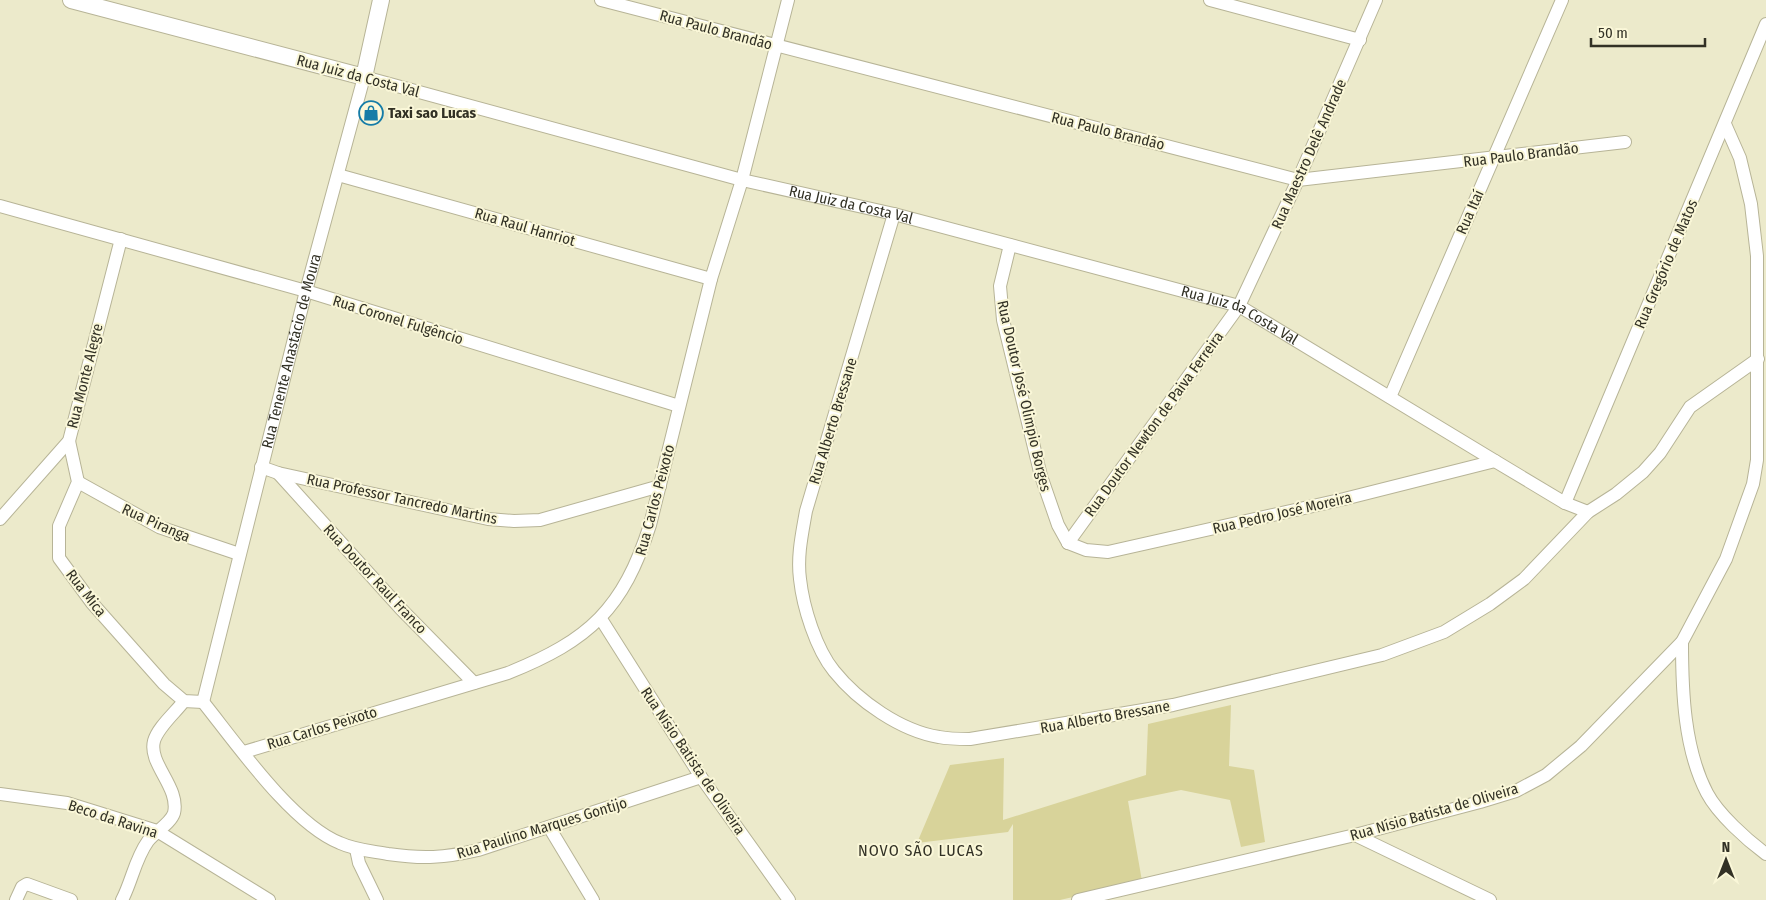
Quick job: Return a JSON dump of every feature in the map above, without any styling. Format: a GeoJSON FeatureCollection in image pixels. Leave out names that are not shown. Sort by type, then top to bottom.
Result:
{"type":"FeatureCollection","features":[{"type":"Feature","properties":{"kind":"street","name":"Rua Juiz da Costa Val"},"geometry":{"type":"LineString","coordinates":[[71,0],[364,77],[742,180],[894,214],[1240,306],[1495,461],[1566,502],[1588,512]]}},
{"type":"Feature","properties":{"kind":"street","name":"Rua Tenente Anastácio de Moura"},"geometry":{"type":"LineString","coordinates":[[203,702],[306,291],[364,77],[381,0]]}},
{"type":"Feature","properties":{"kind":"street","name":"Rua Paulo Brandão"},"geometry":{"type":"LineString","coordinates":[[601,0],[1298,180],[1493,159],[1624,142]]}},
{"type":"Feature","properties":{"kind":"street","name":"Rua Carlos Peixoto"},"geometry":{"type":"LineString","coordinates":[[244,752],[474,683],[542,659],[601,619],[622,591],[640,558],[660,486],[711,279],[742,180],[788,0]]}},
{"type":"Feature","properties":{"kind":"street"},"geometry":{"type":"LineString","coordinates":[[1210,0],[1360,40]]}},
{"type":"Feature","properties":{"kind":"street","name":"Rua Maestro Delê Andrade"},"geometry":{"type":"LineString","coordinates":[[1240,306],[1298,180],[1376,0]]}},
{"type":"Feature","properties":{"kind":"street","name":"Rua Itaí"},"geometry":{"type":"LineString","coordinates":[[1390,397],[1562,0]]}},
{"type":"Feature","properties":{"kind":"street","name":"Rua Gregório de Matos"},"geometry":{"type":"LineString","coordinates":[[1566,502],[1766,24]]}},
{"type":"Feature","properties":{"kind":"street","name":"Rua Nísio Batista de Oliveira"},"geometry":{"type":"LineString","coordinates":[[1078,900],[1106,897],[1355,835],[1516,791],[1546,775],[1593,734],[1682,642],[1726,559],[1753,484],[1757,460],[1761,260],[1740,158],[1725,124]]}},
{"type":"Feature","properties":{"kind":"street","name":"Rua Raul Hanriot"},"geometry":{"type":"LineString","coordinates":[[338,175],[711,279]]}},
{"type":"Feature","properties":{"kind":"street","name":"Rua Coronel Fulgêncio"},"geometry":{"type":"LineString","coordinates":[[0,206],[306,291],[679,406]]}},
{"type":"Feature","properties":{"kind":"street","name":"Rua Alberto Bressane"},"geometry":{"type":"LineString","coordinates":[[894,214],[806,511],[799,545],[799,578],[807,614],[817,640],[833,671],[859,695],[910,728],[939,737],[970,739],[1173,705],[1382,655],[1444,632],[1490,604],[1524,578],[1588,512],[1616,494],[1643,472],[1660,453],[1690,407],[1758,358]]}},
{"type":"Feature","properties":{"kind":"street","name":"Rua Monte Alegre"},"geometry":{"type":"LineString","coordinates":[[0,520],[69,441],[121,239]]}},
{"type":"Feature","properties":{"kind":"street","name":"Rua Doutor José Olimpio Borges"},"geometry":{"type":"LineString","coordinates":[[1010,245],[1000,286],[1003,320],[1041,476],[1058,525],[1068,543]]}},
{"type":"Feature","properties":{"kind":"street","name":"Rua Doutor Newton de Paiva Ferreira"},"geometry":{"type":"LineString","coordinates":[[1068,543],[1240,306]]}},
{"type":"Feature","properties":{"kind":"street"},"geometry":{"type":"LineString","coordinates":[[69,441],[78,482]]}},
{"type":"Feature","properties":{"kind":"street","name":"Rua Pedro José Moreira"},"geometry":{"type":"LineString","coordinates":[[1068,543],[1086,550],[1108,552],[1344,499],[1495,461]]}},
{"type":"Feature","properties":{"kind":"street","name":"Rua Professor Tancredo Martins"},"geometry":{"type":"LineString","coordinates":[[261,467],[278,473],[488,519],[514,521],[540,520],[660,486]]}},
{"type":"Feature","properties":{"kind":"street","name":"Rua Doutor Raul Franco"},"geometry":{"type":"LineString","coordinates":[[278,473],[401,609],[474,683]]}},
{"type":"Feature","properties":{"kind":"street","name":"Rua Piranga"},"geometry":{"type":"LineString","coordinates":[[78,482],[159,527],[239,554]]}},
{"type":"Feature","properties":{"kind":"street","name":"Rua Mica"},"geometry":{"type":"LineString","coordinates":[[78,482],[60,526],[58,558],[92,603],[131,648],[164,684],[184,701]]}},
{"type":"Feature","properties":{"kind":"street","name":"Rua Nísio Batista de Oliveira"},"geometry":{"type":"LineString","coordinates":[[601,619],[702,778],[789,900]]}},
{"type":"Feature","properties":{"kind":"street"},"geometry":{"type":"LineString","coordinates":[[1682,642],[1682,675],[1691,750],[1707,794],[1730,822],[1766,854]]}},
{"type":"Feature","properties":{"kind":"street"},"geometry":{"type":"LineString","coordinates":[[122,900],[130,886],[140,852],[173,815],[176,799],[154,749],[154,740],[184,701],[203,702]]}},
{"type":"Feature","properties":{"kind":"street","name":"Rua Paulino Marques Gontijo"},"geometry":{"type":"LineString","coordinates":[[203,702],[287,804],[307,823],[338,843],[356,849],[411,857],[443,858],[478,850],[702,778]]}},
{"type":"Feature","properties":{"kind":"street","name":"Beco da Ravina"},"geometry":{"type":"LineString","coordinates":[[0,794],[67,803],[157,831],[269,900]]}},
{"type":"Feature","properties":{"kind":"street"},"geometry":{"type":"LineString","coordinates":[[549,827],[593,900]]}},
{"type":"Feature","properties":{"kind":"street"},"geometry":{"type":"LineString","coordinates":[[1355,835],[1490,900]]}},
{"type":"Feature","properties":{"kind":"street"},"geometry":{"type":"LineString","coordinates":[[356,849],[359,863],[377,900]]}},
{"type":"Feature","properties":{"kind":"street"},"geometry":{"type":"LineString","coordinates":[[18,895],[26,884],[71,900]]}},
{"type":"Feature","properties":{"kind":"shaded area"},"geometry":{"type":"Polygon","coordinates":[[[1231,705],[1229,766],[1254,770],[1265,842],[1241,847],[1230,800],[1181,790],[1128,801],[1142,881],[1060,900],[1013,900],[1013,824],[1008,832],[917,843],[950,765],[1004,758],[1003,820],[1146,775],[1148,724],[1231,705]]]}},
{"type":"Feature","properties":{"kind":"place","name":"Taxi sao Lucas"},"geometry":{"type":"Point","coordinates":[371,113]}},
{"type":"Feature","properties":{"kind":"district","name":"NOVO SÃO LUCAS"},"geometry":{"type":"Point","coordinates":[921,850]}}]}
